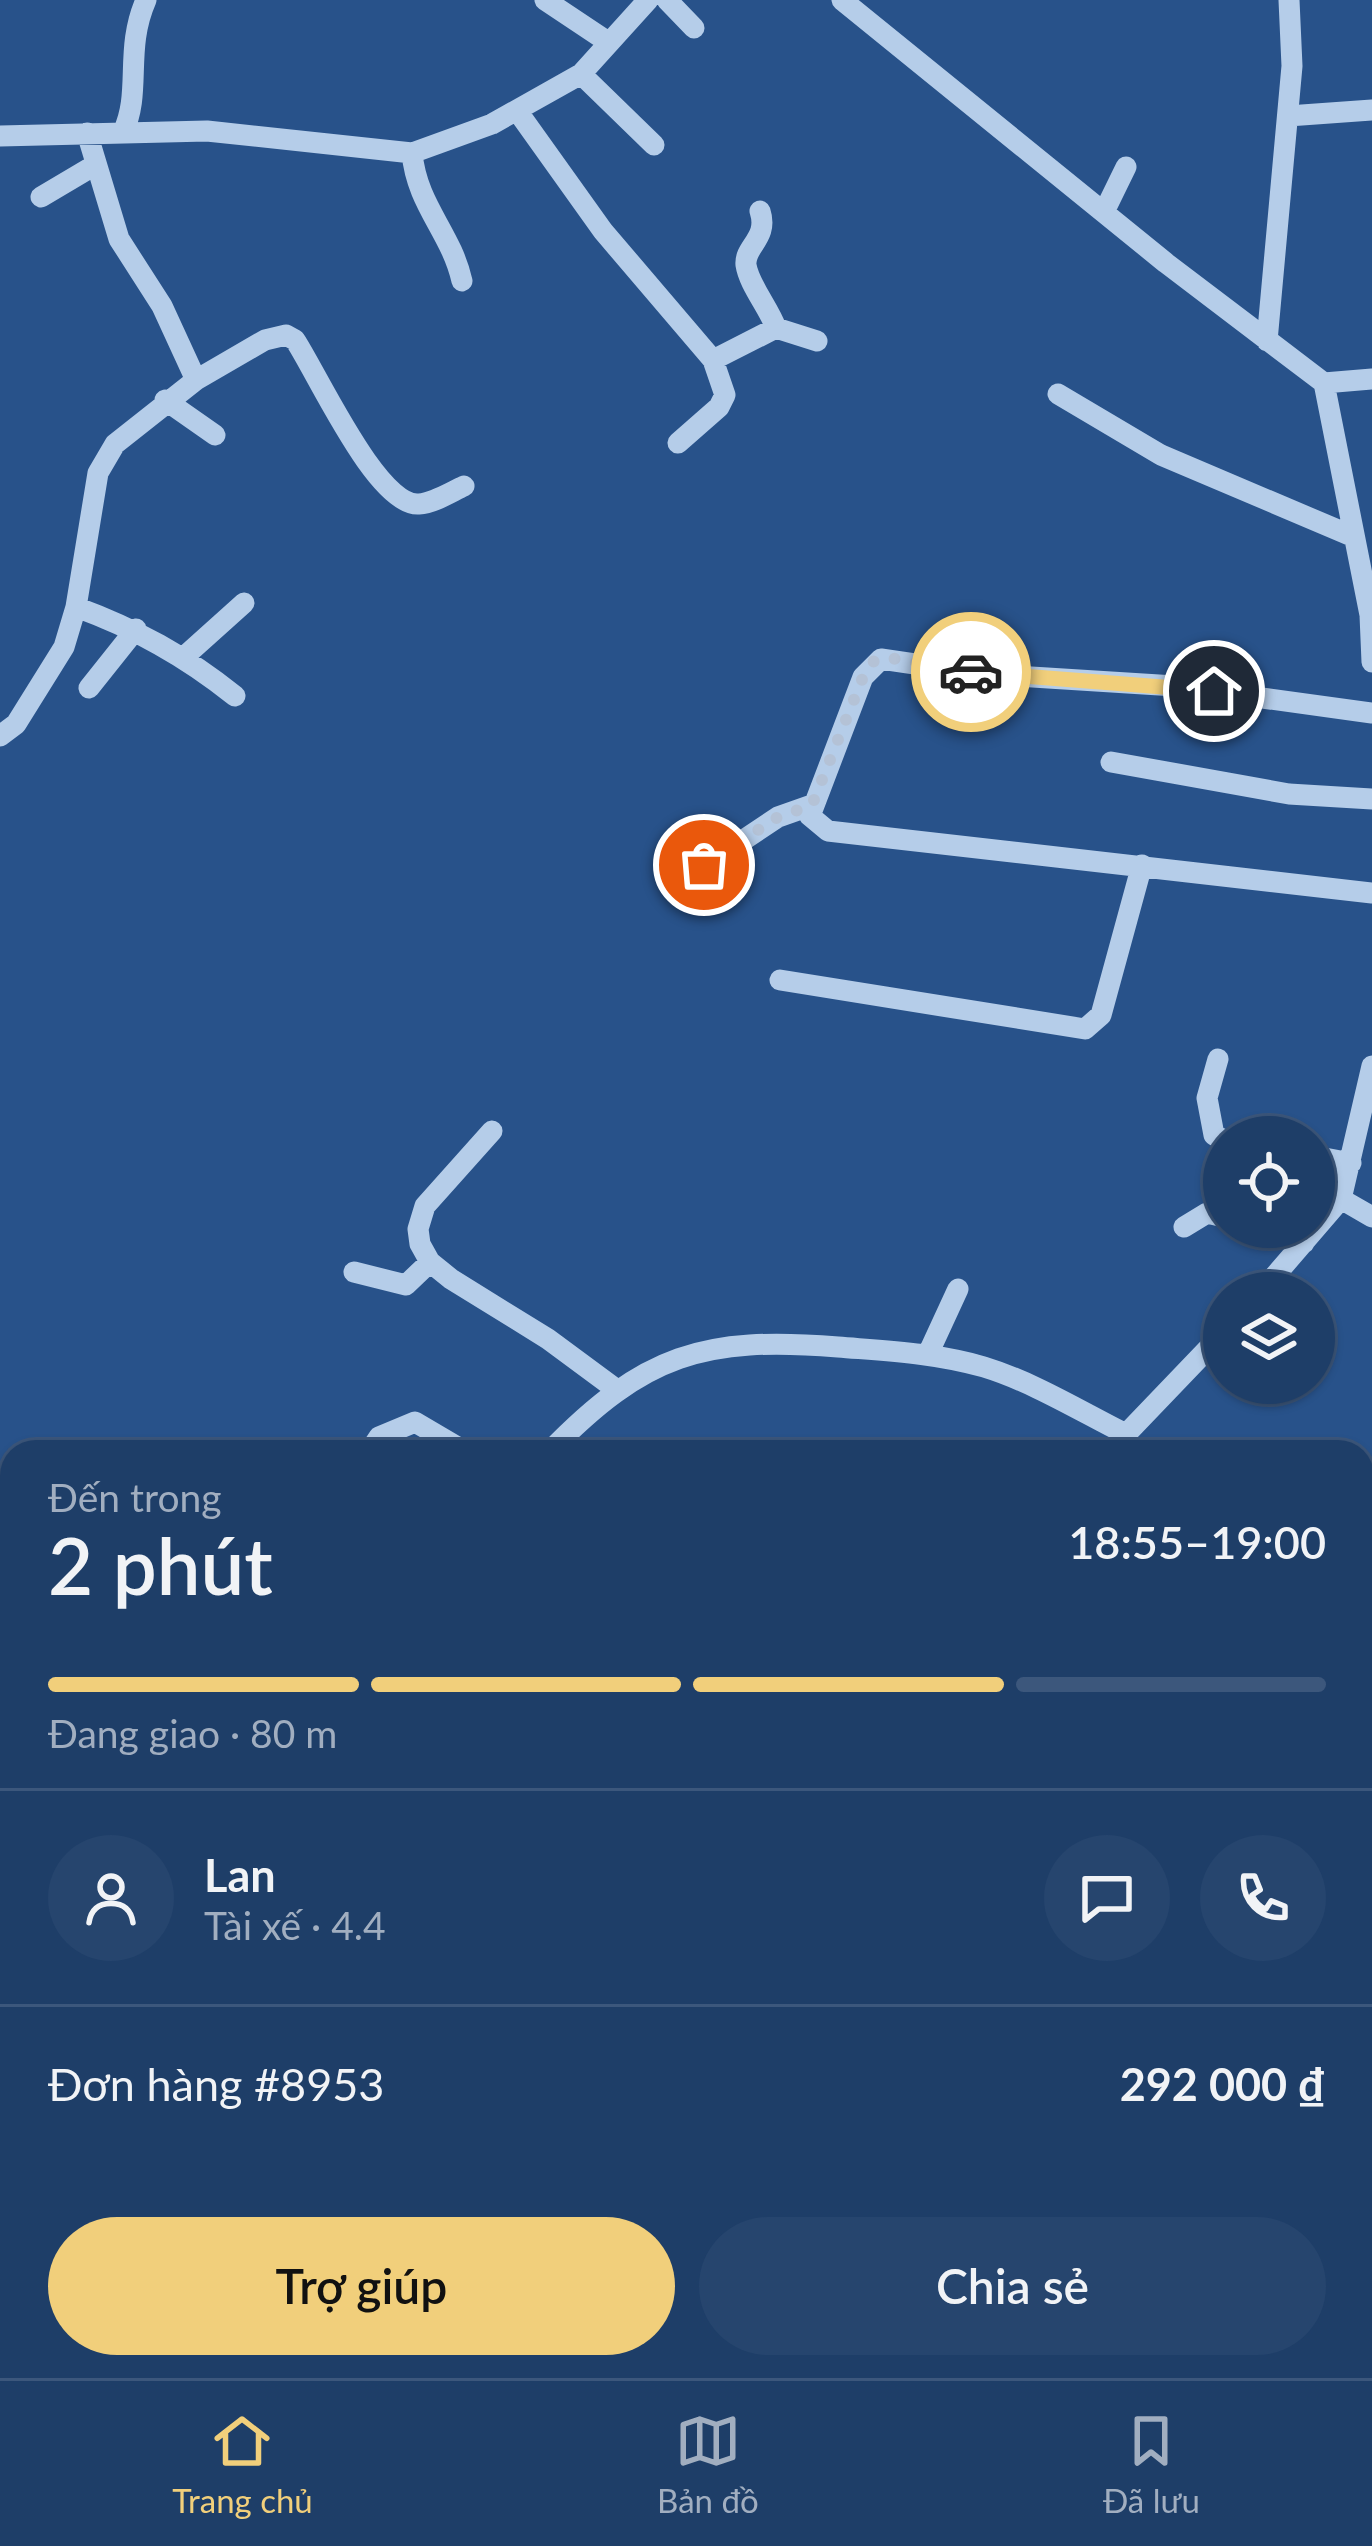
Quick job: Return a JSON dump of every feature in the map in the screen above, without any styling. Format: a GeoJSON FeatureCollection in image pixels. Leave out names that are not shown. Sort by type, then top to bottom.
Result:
{"type":"FeatureCollection","features":[{"type":"Feature","properties":{"kind":"street"},"geometry":{"type":"LineString","coordinates":[[123,132],[131,109],[133,29],[146,0]]}},
{"type":"Feature","properties":{"kind":"street"},"geometry":{"type":"LineString","coordinates":[[545,0],[608,42]]}},
{"type":"Feature","properties":{"kind":"street"},"geometry":{"type":"LineString","coordinates":[[0,136],[207,131],[412,153],[518,112],[581,74],[648,0]]}},
{"type":"Feature","properties":{"kind":"street"},"geometry":{"type":"LineString","coordinates":[[667,0],[694,28]]}},
{"type":"Feature","properties":{"kind":"street"},"geometry":{"type":"LineString","coordinates":[[842,0],[1324,383],[1372,379]]}},
{"type":"Feature","properties":{"kind":"street"},"geometry":{"type":"LineString","coordinates":[[1267,341],[1288,116],[1288,0]]}},
{"type":"Feature","properties":{"kind":"street"},"geometry":{"type":"LineString","coordinates":[[581,74],[654,145]]}},
{"type":"Feature","properties":{"kind":"street"},"geometry":{"type":"LineString","coordinates":[[518,112],[603,231],[713,360],[725,395],[719,407],[678,443]]}},
{"type":"Feature","properties":{"kind":"street"},"geometry":{"type":"LineString","coordinates":[[1288,116],[1371,113]]}},
{"type":"Feature","properties":{"kind":"street"},"geometry":{"type":"LineString","coordinates":[[86,133],[123,247],[162,306],[196,380]]}},
{"type":"Feature","properties":{"kind":"street"},"geometry":{"type":"LineString","coordinates":[[412,153],[415,183],[457,256],[462,281]]}},
{"type":"Feature","properties":{"kind":"street"},"geometry":{"type":"LineString","coordinates":[[40,197],[95,165]]}},
{"type":"Feature","properties":{"kind":"street"},"geometry":{"type":"LineString","coordinates":[[1104,212],[1126,167]]}},
{"type":"Feature","properties":{"kind":"street"},"geometry":{"type":"LineString","coordinates":[[760,211],[761,235],[748,254],[746,267],[776,328]]}},
{"type":"Feature","properties":{"kind":"street"},"geometry":{"type":"LineString","coordinates":[[713,360],[776,328],[817,341]]}},
{"type":"Feature","properties":{"kind":"street"},"geometry":{"type":"LineString","coordinates":[[0,736],[16,724],[64,646],[76,607],[98,473],[115,444],[165,400],[265,340],[286,335],[306,356],[380,480],[400,500],[416,505],[464,486]]}},
{"type":"Feature","properties":{"kind":"street"},"geometry":{"type":"LineString","coordinates":[[1324,383],[1371,615],[1372,662]]}},
{"type":"Feature","properties":{"kind":"street"},"geometry":{"type":"LineString","coordinates":[[1058,394],[1161,455],[1352,536]]}},
{"type":"Feature","properties":{"kind":"street"},"geometry":{"type":"LineString","coordinates":[[165,400],[214,434]]}},
{"type":"Feature","properties":{"kind":"street"},"geometry":{"type":"LineString","coordinates":[[185,656],[244,603]]}},
{"type":"Feature","properties":{"kind":"street"},"geometry":{"type":"LineString","coordinates":[[76,607],[136,629],[185,656],[235,696]]}},
{"type":"Feature","properties":{"kind":"street"},"geometry":{"type":"LineString","coordinates":[[88,688],[136,629]]}},
{"type":"Feature","properties":{"kind":"street"},"geometry":{"type":"LineString","coordinates":[[1372,713],[1174,686],[982,674],[880,658],[863,677],[812,805],[813,823],[828,831],[1372,893]]}},
{"type":"Feature","properties":{"kind":"street"},"geometry":{"type":"LineString","coordinates":[[1112,762],[1289,794],[1372,799]]}},
{"type":"Feature","properties":{"kind":"street"},"geometry":{"type":"LineString","coordinates":[[688,877],[778,817],[812,805]]}},
{"type":"Feature","properties":{"kind":"street"},"geometry":{"type":"LineString","coordinates":[[780,980],[1085,1029],[1101,1015],[1142,865]]}},
{"type":"Feature","properties":{"kind":"street"},"geometry":{"type":"LineString","coordinates":[[1208,1116],[1218,1059]]}},
{"type":"Feature","properties":{"kind":"street"},"geometry":{"type":"LineString","coordinates":[[1335,1206],[1351,1162],[1372,1066]]}},
{"type":"Feature","properties":{"kind":"street"},"geometry":{"type":"LineString","coordinates":[[492,1131],[425,1206],[418,1229],[430,1262],[617,1390]]}},
{"type":"Feature","properties":{"kind":"street"},"geometry":{"type":"LineString","coordinates":[[1335,1159],[1351,1162]]}},
{"type":"Feature","properties":{"kind":"street"},"geometry":{"type":"LineString","coordinates":[[1341,1199],[1372,1217]]}},
{"type":"Feature","properties":{"kind":"street"},"geometry":{"type":"LineString","coordinates":[[1184,1227],[1203,1217]]}},
{"type":"Feature","properties":{"kind":"street"},"geometry":{"type":"LineString","coordinates":[[1278,1272],[1300,1248]]}},
{"type":"Feature","properties":{"kind":"street"},"geometry":{"type":"LineString","coordinates":[[354,1272],[406,1285],[430,1262]]}},
{"type":"Feature","properties":{"kind":"street"},"geometry":{"type":"LineString","coordinates":[[928,1354],[958,1289]]}},
{"type":"Feature","properties":{"kind":"street"},"geometry":{"type":"LineString","coordinates":[[562,1440],[617,1390],[677,1358],[722,1344],[764,1341],[928,1354],[988,1368],[1109,1440]]}},
{"type":"Feature","properties":{"kind":"street"},"geometry":{"type":"LineString","coordinates":[[1125,1440],[1203,1355]]}},
{"type":"Feature","properties":{"kind":"street"},"geometry":{"type":"LineString","coordinates":[[377,1440],[415,1422],[446,1440]]}},
{"type":"Feature","properties":{"kind":"way so far"},"geometry":{"type":"LineString","coordinates":[[704,865],[778,817],[812,805],[863,677],[874,661],[890,658],[971,672]]}},
{"type":"Feature","properties":{"kind":"route"},"geometry":{"type":"LineString","coordinates":[[971,672],[1214,691]]}}]}
